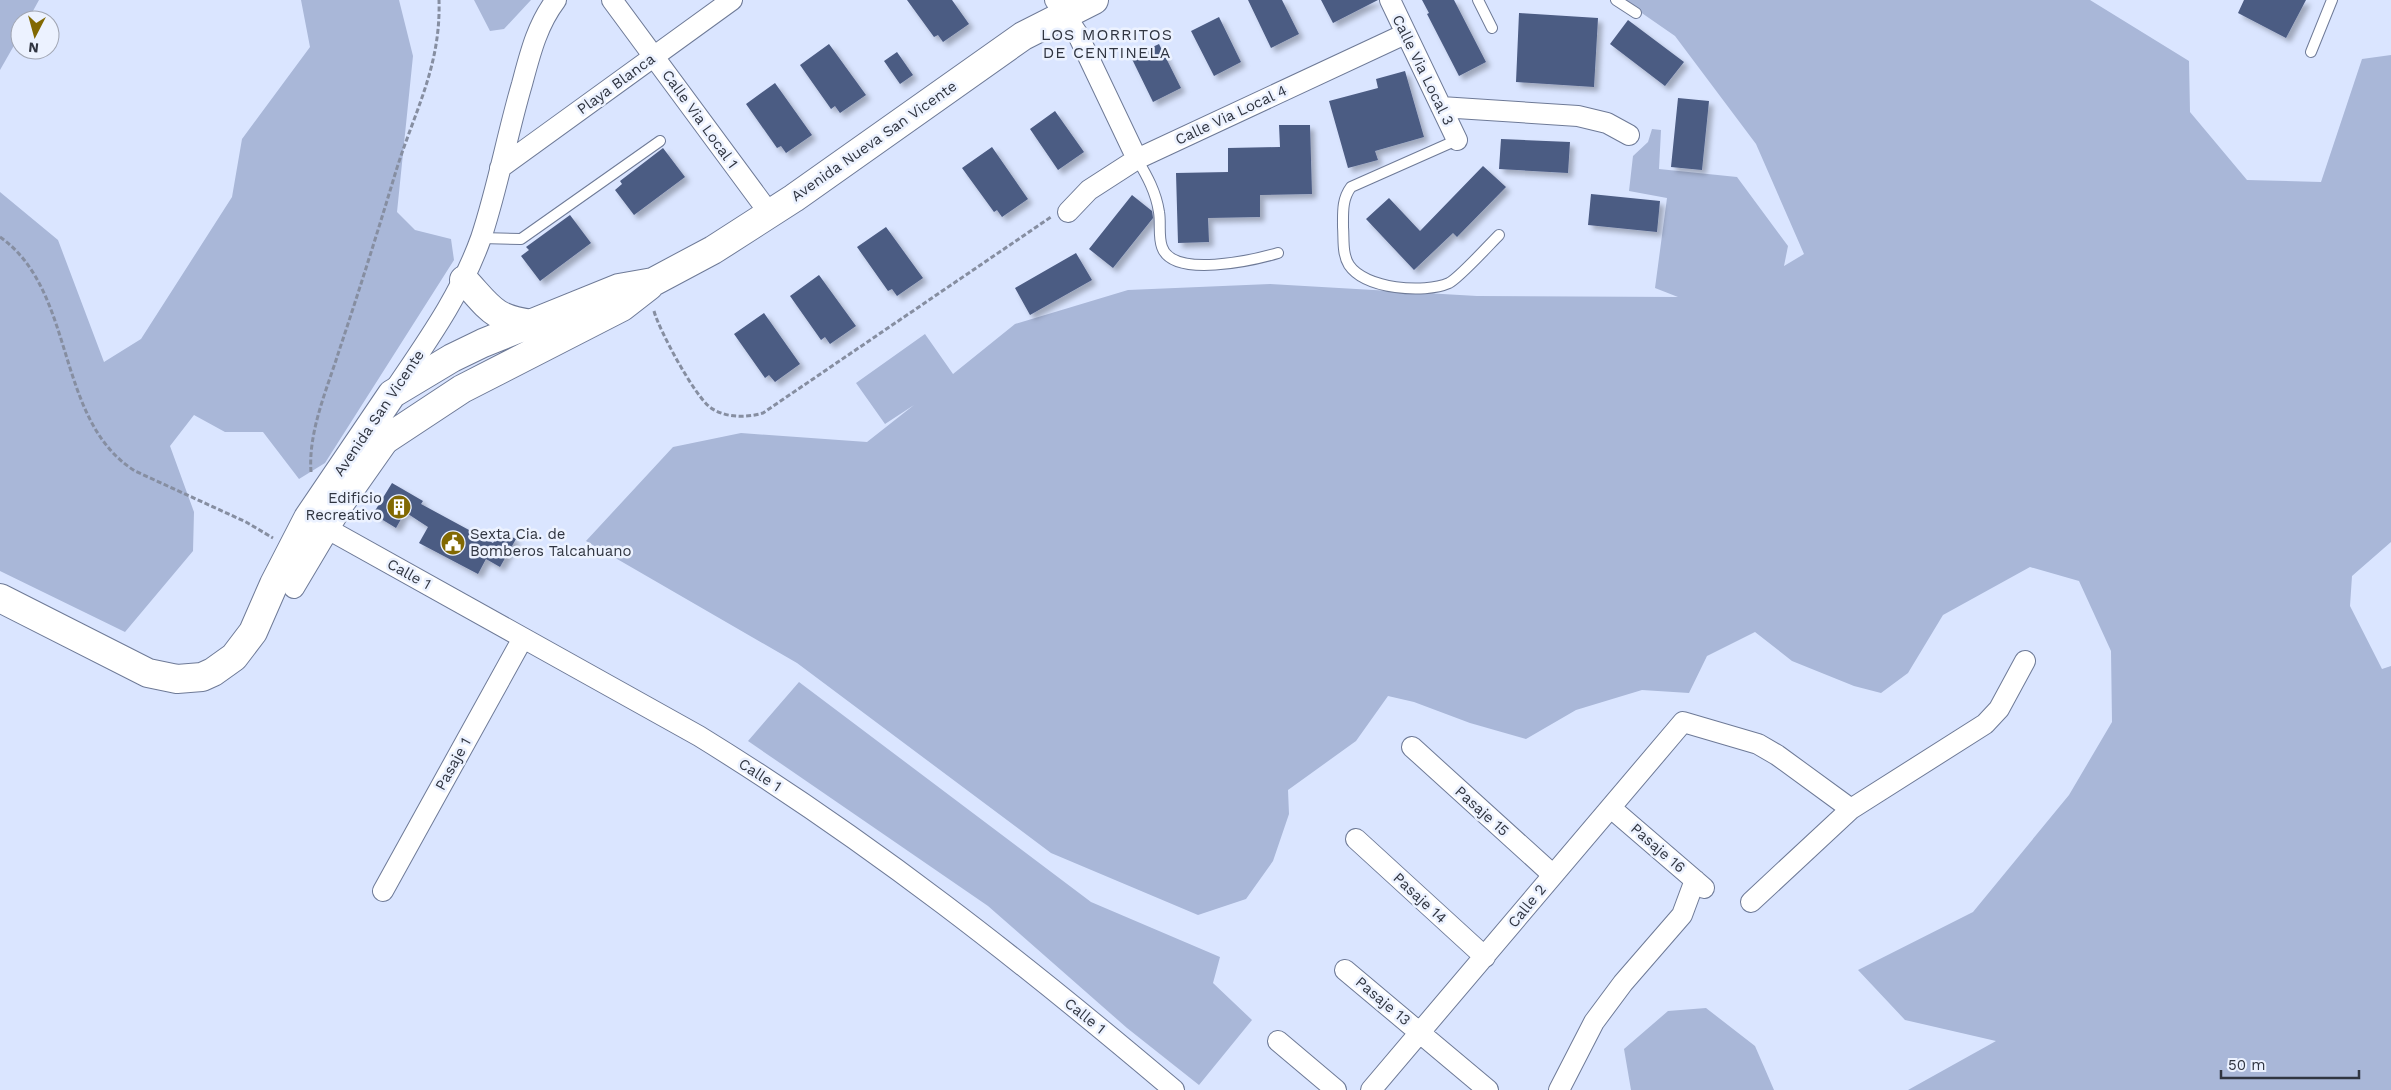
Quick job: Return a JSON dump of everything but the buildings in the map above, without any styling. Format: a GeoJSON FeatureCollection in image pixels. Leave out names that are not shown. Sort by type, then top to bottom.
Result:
{"type":"FeatureCollection","features":[{"type":"Feature","properties":{"kind":"street","name":"Avenida San Vicente"},"geometry":{"type":"LineString","coordinates":[[0,598],[148,673],[162,678],[190,679],[202,676],[223,667],[244,645],[253,632],[290,550],[318,524],[323,495],[446,313],[464,280],[481,238],[536,36],[556,0]]}},
{"type":"Feature","properties":{"kind":"street","name":"Calle Via Local 1"},"geometry":{"type":"LineString","coordinates":[[612,0],[770,214]]}},
{"type":"Feature","properties":{"kind":"street","name":"Playa Blanca"},"geometry":{"type":"LineString","coordinates":[[500,168],[732,0]]}},
{"type":"Feature","properties":{"kind":"street","name":"Avenida Nueva San Vicente"},"geometry":{"type":"LineString","coordinates":[[340,469],[462,389],[622,307],[640,295],[653,282],[712,250],[770,214],[1023,36],[1060,7],[1094,0]]}},
{"type":"Feature","properties":{"kind":"street","name":"Calle Via Local 3"},"geometry":{"type":"LineString","coordinates":[[1390,0],[1457,140]]}},
{"type":"Feature","properties":{"kind":"street"},"geometry":{"type":"LineString","coordinates":[[1060,7],[1076,33],[1137,159]]}},
{"type":"Feature","properties":{"kind":"street","name":"Calle Via Local 4"},"geometry":{"type":"LineString","coordinates":[[1068,212],[1089,190],[1137,159],[1405,34]]}},
{"type":"Feature","properties":{"kind":"street"},"geometry":{"type":"LineString","coordinates":[[1441,107],[1578,116],[1607,123],[1629,135]]}},
{"type":"Feature","properties":{"kind":"street"},"geometry":{"type":"LineString","coordinates":[[464,280],[496,315],[512,321],[533,324]]}},
{"type":"Feature","properties":{"kind":"street","name":"Avenida Nueva San Vicente"},"geometry":{"type":"LineString","coordinates":[[392,394],[452,358],[619,288],[653,282]]}},
{"type":"Feature","properties":{"kind":"street"},"geometry":{"type":"LineString","coordinates":[[294,588],[318,524],[376,458],[396,432]]}},
{"type":"Feature","properties":{"kind":"street","name":"Calle 1"},"geometry":{"type":"LineString","coordinates":[[318,524],[699,736],[754,770],[873,851],[1021,964],[1173,1090]]}},
{"type":"Feature","properties":{"kind":"street","name":"Pasaje 1"},"geometry":{"type":"LineString","coordinates":[[383,891],[523,638]]}},
{"type":"Feature","properties":{"kind":"street"},"geometry":{"type":"LineString","coordinates":[[1751,902],[1851,809],[1984,724],[1999,709],[2025,661]]}},
{"type":"Feature","properties":{"kind":"street","name":"Calle 2"},"geometry":{"type":"LineString","coordinates":[[1371,1090],[1552,874],[1611,808],[1683,722],[1758,744],[1777,754],[1851,809]]}},
{"type":"Feature","properties":{"kind":"street","name":"Pasaje 15"},"geometry":{"type":"LineString","coordinates":[[1412,747],[1552,874]]}},
{"type":"Feature","properties":{"kind":"street","name":"Pasaje 16"},"geometry":{"type":"LineString","coordinates":[[1559,1090],[1594,1022],[1623,983],[1682,915],[1700,884],[1611,808]]}},
{"type":"Feature","properties":{"kind":"street","name":"Pasaje 14"},"geometry":{"type":"LineString","coordinates":[[1356,838],[1484,957]]}},
{"type":"Feature","properties":{"kind":"street","name":"Pasaje 13"},"geometry":{"type":"LineString","coordinates":[[1345,970],[1488,1090]]}},
{"type":"Feature","properties":{"kind":"street"},"geometry":{"type":"LineString","coordinates":[[1278,1041],[1336,1090]]}},
{"type":"Feature","properties":{"kind":"lane"},"geometry":{"type":"LineString","coordinates":[[1478,0],[1492,28]]}},
{"type":"Feature","properties":{"kind":"lane"},"geometry":{"type":"LineString","coordinates":[[1616,0],[1636,14]]}},
{"type":"Feature","properties":{"kind":"lane"},"geometry":{"type":"LineString","coordinates":[[2310,52],[2332,0]]}},
{"type":"Feature","properties":{"kind":"lane"},"geometry":{"type":"LineString","coordinates":[[1457,140],[1351,187],[1344,199],[1343,207],[1344,247],[1348,263],[1359,276],[1394,288],[1424,289],[1450,282],[1500,235]]}},
{"type":"Feature","properties":{"kind":"lane"},"geometry":{"type":"LineString","coordinates":[[481,238],[521,240],[660,142]]}},
{"type":"Feature","properties":{"kind":"lane"},"geometry":{"type":"LineString","coordinates":[[1137,159],[1152,187],[1159,213],[1162,248],[1170,257],[1193,264],[1211,265],[1254,260],[1278,254]]}},
{"type":"Feature","properties":{"kind":"path"},"geometry":{"type":"LineString","coordinates":[[323,495],[311,477],[312,441],[396,171],[431,74],[438,41],[439,0]]}},
{"type":"Feature","properties":{"kind":"path"},"geometry":{"type":"LineString","coordinates":[[653,282],[654,308],[660,331],[702,399],[713,409],[720,412],[740,417],[754,416],[763,413],[1044,221],[1055,215],[1068,212]]}},
{"type":"Feature","properties":{"kind":"path"},"geometry":{"type":"LineString","coordinates":[[0,237],[23,259],[42,292],[91,424],[114,456],[135,471],[246,522],[290,550]]}},
{"type":"Feature","properties":{"kind":"shaded area"},"geometry":{"type":"Polygon","coordinates":[[[0,0],[39,0],[34,10],[10,10],[10,52],[0,70],[0,0]]]}},
{"type":"Feature","properties":{"kind":"shaded area"},"geometry":{"type":"Polygon","coordinates":[[[301,0],[399,0],[413,56],[397,212],[415,230],[451,239],[454,260],[325,463],[299,479],[263,432],[225,432],[194,415],[170,446],[194,512],[193,551],[125,632],[0,571],[0,192],[58,240],[104,362],[141,339],[232,197],[242,139],[310,47],[301,0]]]}},
{"type":"Feature","properties":{"kind":"shaded area"},"geometry":{"type":"Polygon","coordinates":[[[474,0],[531,0],[504,29],[490,31],[474,0]]]}},
{"type":"Feature","properties":{"kind":"shaded area"},"geometry":{"type":"Polygon","coordinates":[[[1623,0],[2090,0],[2189,61],[2190,112],[2247,180],[2321,182],[2362,59],[2391,55],[2391,542],[2352,576],[2350,606],[2382,669],[2391,666],[2391,1090],[1908,1090],[1996,1041],[1905,1020],[1858,970],[1973,912],[2069,795],[2112,722],[2111,651],[2079,581],[2030,567],[1943,615],[1908,673],[1881,693],[1854,686],[1792,661],[1755,632],[1707,656],[1689,693],[1642,690],[1576,710],[1526,739],[1470,723],[1414,702],[1388,696],[1356,741],[1288,790],[1289,814],[1273,861],[1246,899],[1198,915],[1051,853],[797,663],[586,541],[673,447],[741,433],[867,442],[914,405],[885,424],[856,383],[925,334],[953,374],[1015,324],[1128,290],[1270,284],[1477,296],[1678,297],[1655,288],[1667,198],[1629,191],[1633,156],[1648,142],[1652,129],[1661,130],[1659,169],[1737,177],[1788,246],[1784,266],[1804,254],[1756,144],[1675,36],[1623,0]]]}},
{"type":"Feature","properties":{"kind":"shaded area"},"geometry":{"type":"Polygon","coordinates":[[[799,682],[1091,902],[1220,957],[1213,983],[1252,1020],[1199,1085],[1127,1028],[988,906],[748,741],[799,682]]]}},
{"type":"Feature","properties":{"kind":"shaded area"},"geometry":{"type":"Polygon","coordinates":[[[1706,1008],[1755,1046],[1774,1090],[1631,1090],[1624,1049],[1668,1011],[1706,1008]]]}},
{"type":"Feature","properties":{"kind":"place","name":"Edificio Recreativo"},"geometry":{"type":"Point","coordinates":[399,507]}},
{"type":"Feature","properties":{"kind":"place","name":"Sexta Cia. de Bomberos Talcahuano"},"geometry":{"type":"Point","coordinates":[453,543]}},
{"type":"Feature","properties":{"kind":"district","name":"LOS MORRITOS DE CENTINELA"},"geometry":{"type":"Point","coordinates":[1107,43]}}]}
